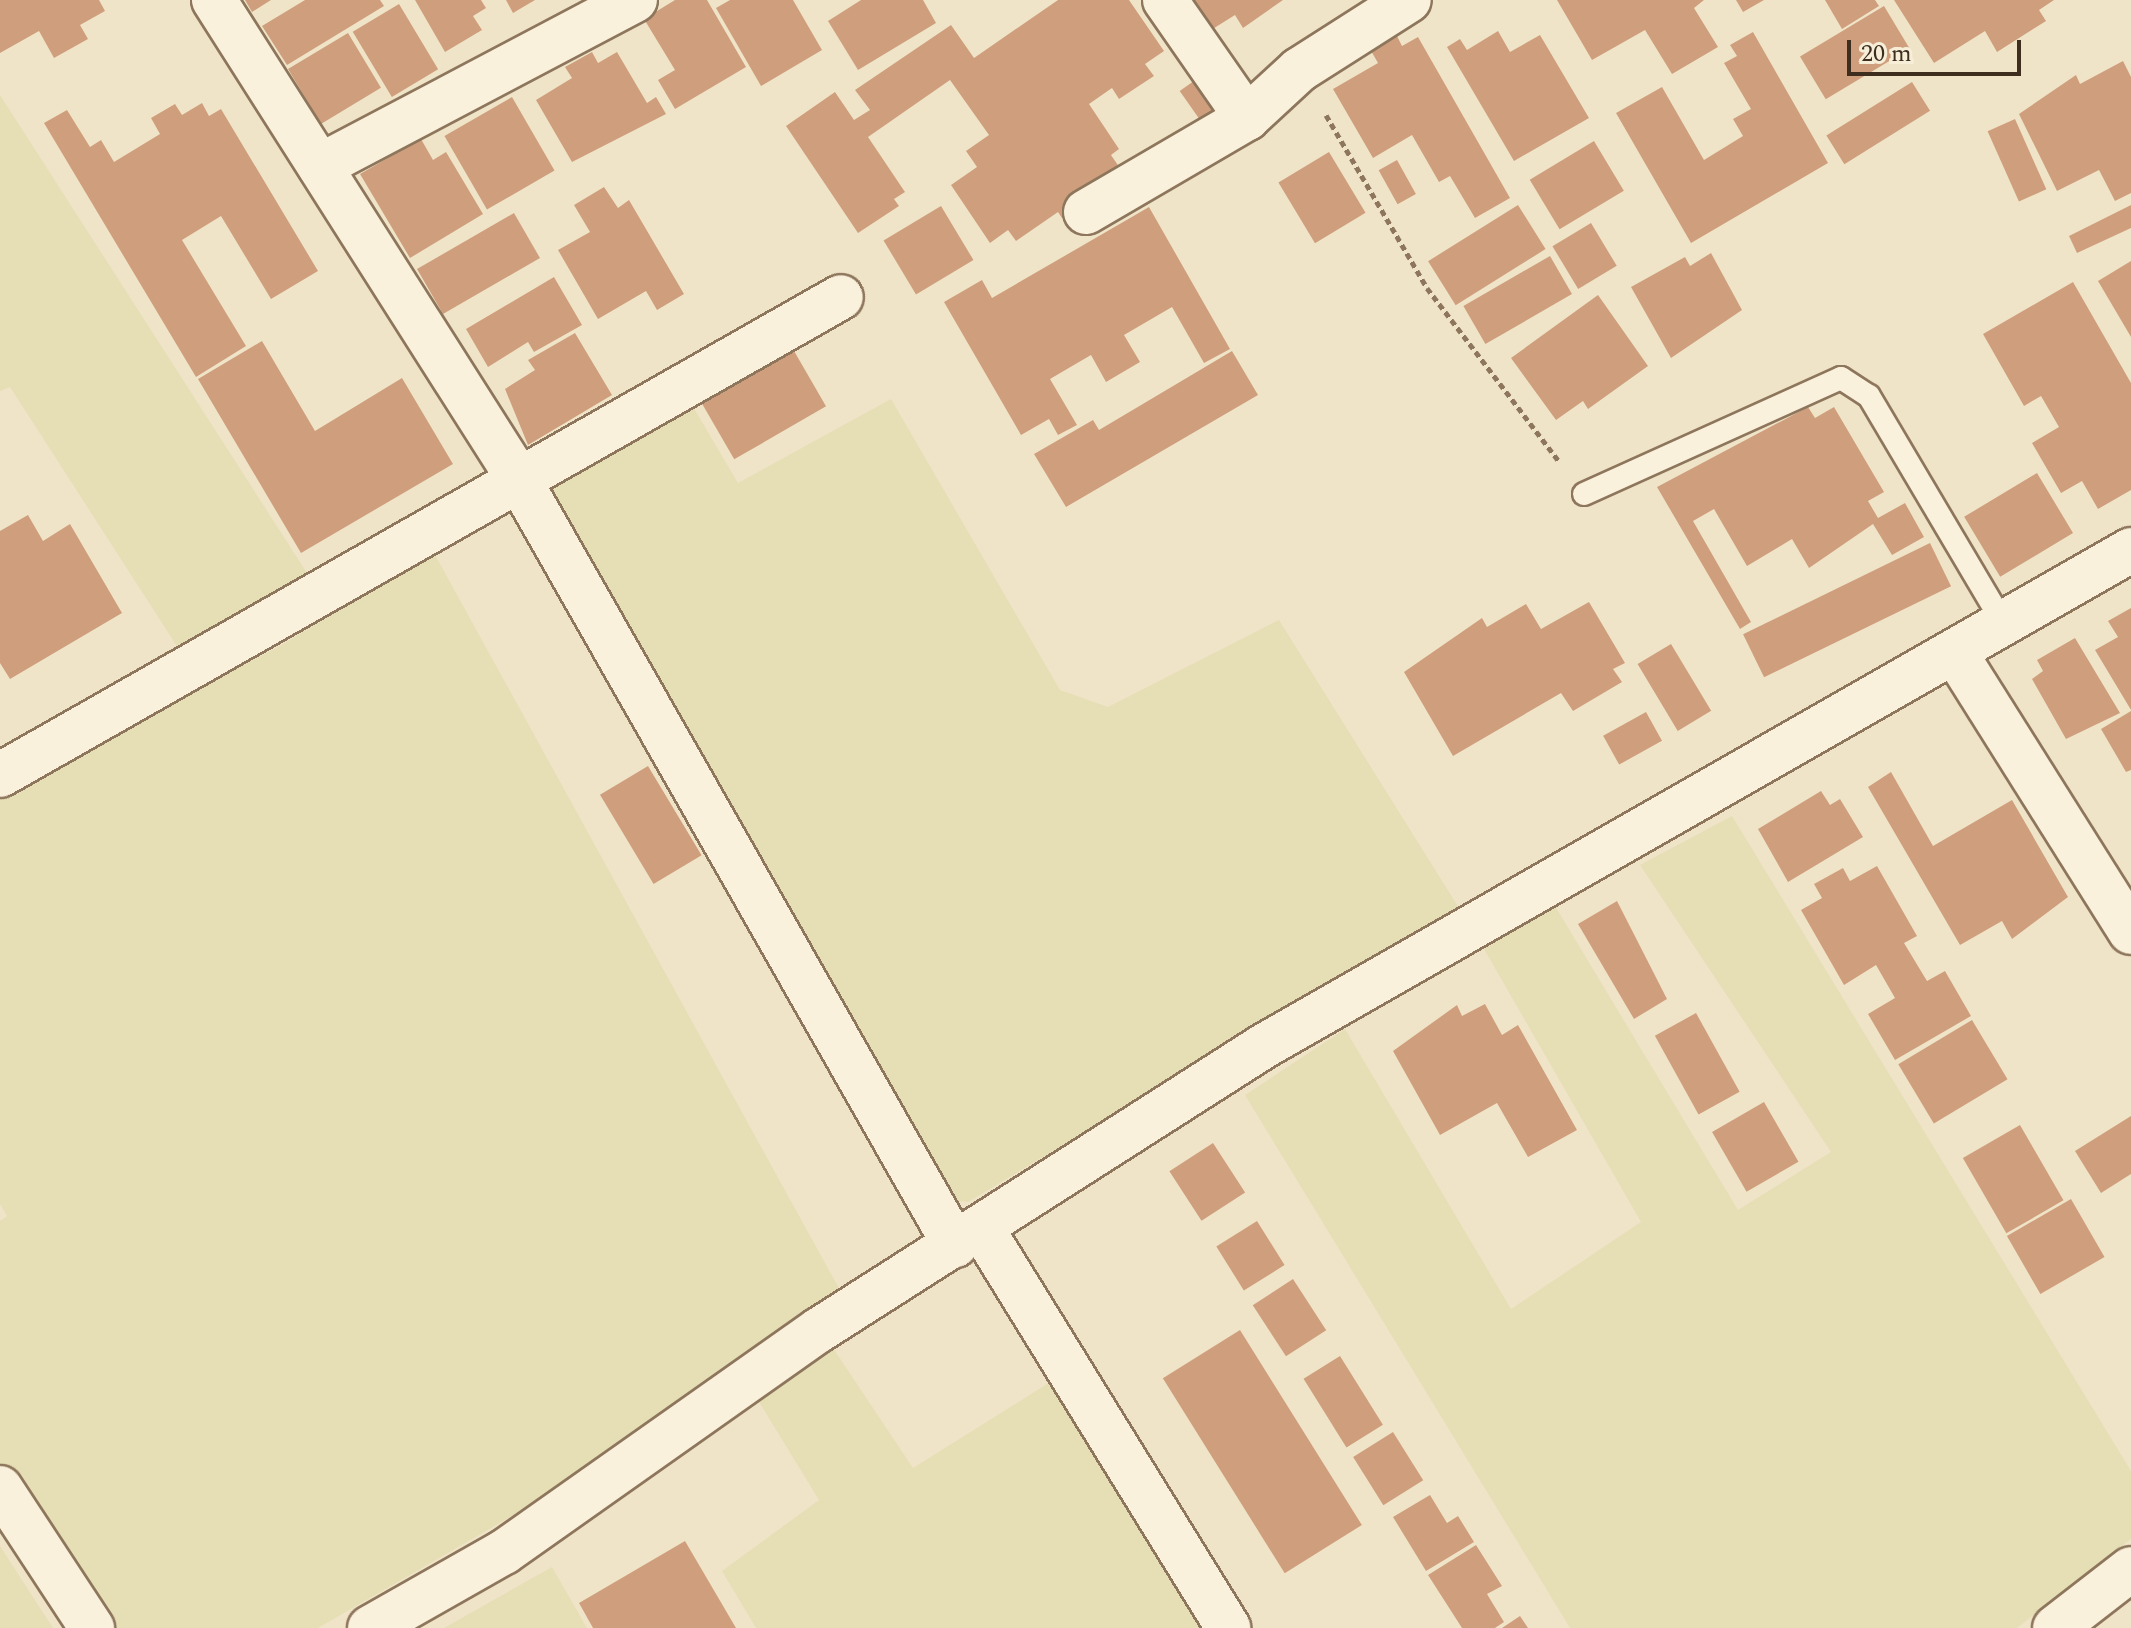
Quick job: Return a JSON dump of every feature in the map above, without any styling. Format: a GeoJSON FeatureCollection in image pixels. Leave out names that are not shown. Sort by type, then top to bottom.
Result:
{"type":"FeatureCollection","features":[{"type":"Feature","properties":{"kind":"street"},"geometry":{"type":"LineString","coordinates":[[214,0],[518,478],[969,1237],[1228,1628]]}},
{"type":"Feature","properties":{"kind":"street"},"geometry":{"type":"LineString","coordinates":[[320,166],[635,0]]}},
{"type":"Feature","properties":{"kind":"street"},"geometry":{"type":"LineString","coordinates":[[1165,0],[1247,118]]}},
{"type":"Feature","properties":{"kind":"street"},"geometry":{"type":"LineString","coordinates":[[1086,212],[1247,118],[1299,70],[1409,0]]}},
{"type":"Feature","properties":{"kind":"street"},"geometry":{"type":"LineString","coordinates":[[0,775],[841,297]]}},
{"type":"Feature","properties":{"kind":"street"},"geometry":{"type":"LineString","coordinates":[[370,1628],[504,1552],[819,1330],[1264,1046],[1957,656],[2004,624],[2131,550]]}},
{"type":"Feature","properties":{"kind":"street"},"geometry":{"type":"LineString","coordinates":[[1957,656],[2131,932]]}},
{"type":"Feature","properties":{"kind":"street"},"geometry":{"type":"LineString","coordinates":[[0,1488],[92,1628]]}},
{"type":"Feature","properties":{"kind":"street"},"geometry":{"type":"LineString","coordinates":[[2055,1628],[2131,1569]]}},
{"type":"Feature","properties":{"kind":"lane"},"geometry":{"type":"LineString","coordinates":[[1584,494],[1841,378],[1869,396],[2004,624]]}},
{"type":"Feature","properties":{"kind":"path"},"geometry":{"type":"LineString","coordinates":[[1299,70],[1427,288],[1584,494]]}},
{"type":"Feature","properties":{"kind":"shaded area"},"geometry":{"type":"Polygon","coordinates":[[[0,95],[307,573],[182,654],[10,387],[0,391],[0,95]]]}},
{"type":"Feature","properties":{"kind":"shaded area"},"geometry":{"type":"Polygon","coordinates":[[[891,399],[1060,690],[1108,707],[1279,620],[1459,908],[968,1202],[949,1200],[545,476],[689,400],[738,483],[891,399]]]}},
{"type":"Feature","properties":{"kind":"shaded area"},"geometry":{"type":"Polygon","coordinates":[[[434,553],[841,1292],[543,1498],[318,1628],[100,1628],[0,1470],[0,1221],[7,1216],[0,1204],[0,793],[278,647],[434,553]]]}},
{"type":"Feature","properties":{"kind":"shaded area"},"geometry":{"type":"Polygon","coordinates":[[[1732,816],[2131,1471],[2131,1539],[2017,1628],[1570,1628],[1245,1095],[1345,1029],[1511,1309],[1641,1222],[1484,949],[1555,906],[1738,1210],[1831,1152],[1640,865],[1732,816]]]}},
{"type":"Feature","properties":{"kind":"shaded area"},"geometry":{"type":"Polygon","coordinates":[[[831,1345],[913,1468],[1055,1379],[1208,1628],[756,1628],[722,1571],[819,1500],[756,1397],[831,1345]]]}},
{"type":"Feature","properties":{"kind":"shaded area"},"geometry":{"type":"Polygon","coordinates":[[[0,1546],[53,1628],[0,1628],[0,1546]]]}},
{"type":"Feature","properties":{"kind":"shaded area"},"geometry":{"type":"Polygon","coordinates":[[[552,1567],[587,1628],[444,1628],[552,1567]]]}},
{"type":"Feature","properties":{"kind":"building"},"geometry":{"type":"Polygon","coordinates":[[[0,0],[99,0],[105,11],[80,25],[88,39],[54,58],[39,31],[0,53],[0,0]]]}},
{"type":"Feature","properties":{"kind":"building"},"geometry":{"type":"Polygon","coordinates":[[[245,0],[271,0],[252,12],[245,0]]]}},
{"type":"Feature","properties":{"kind":"building"},"geometry":{"type":"Polygon","coordinates":[[[305,0],[380,0],[384,6],[287,65],[262,26],[305,0]]]}},
{"type":"Feature","properties":{"kind":"building"},"geometry":{"type":"Polygon","coordinates":[[[415,0],[481,0],[486,8],[473,16],[482,30],[445,52],[415,0]]]}},
{"type":"Feature","properties":{"kind":"building"},"geometry":{"type":"Polygon","coordinates":[[[506,0],[535,0],[513,13],[506,0]]]}},
{"type":"Feature","properties":{"kind":"building"},"geometry":{"type":"Polygon","coordinates":[[[675,0],[707,0],[746,67],[675,109],[658,80],[675,70],[644,19],[675,0]]]}},
{"type":"Feature","properties":{"kind":"building"},"geometry":{"type":"Polygon","coordinates":[[[730,0],[793,0],[822,50],[761,86],[716,8],[730,0]]]}},
{"type":"Feature","properties":{"kind":"building"},"geometry":{"type":"Polygon","coordinates":[[[861,0],[923,0],[936,23],[858,70],[828,21],[861,0]]]}},
{"type":"Feature","properties":{"kind":"building"},"geometry":{"type":"Polygon","coordinates":[[[1058,0],[1129,0],[1164,51],[1145,64],[1154,76],[1119,99],[1112,88],[1089,104],[1119,149],[1111,155],[1124,174],[1062,218],[1058,212],[1016,241],[1008,230],[990,243],[951,185],[977,167],[966,151],[989,135],[950,80],[868,137],[905,192],[894,199],[899,206],[858,233],[786,126],[835,92],[854,120],[870,110],[855,90],[951,25],[974,58],[1058,0]]]}},
{"type":"Feature","properties":{"kind":"building"},"geometry":{"type":"Polygon","coordinates":[[[1190,0],[1283,0],[1243,28],[1235,15],[1211,30],[1190,0]]]}},
{"type":"Feature","properties":{"kind":"building"},"geometry":{"type":"Polygon","coordinates":[[[1557,0],[1704,0],[1694,8],[1718,47],[1672,74],[1645,30],[1592,60],[1557,0]]]}},
{"type":"Feature","properties":{"kind":"building"},"geometry":{"type":"Polygon","coordinates":[[[1736,0],[1764,0],[1743,12],[1736,0]]]}},
{"type":"Feature","properties":{"kind":"building"},"geometry":{"type":"Polygon","coordinates":[[[1825,0],[1875,0],[1879,6],[1842,29],[1825,0]]]}},
{"type":"Feature","properties":{"kind":"building"},"geometry":{"type":"Polygon","coordinates":[[[1894,0],[2054,0],[2039,10],[2046,21],[1997,52],[1985,31],[1934,63],[1894,0]]]}},
{"type":"Feature","properties":{"kind":"building"},"geometry":{"type":"Polygon","coordinates":[[[399,4],[438,69],[392,97],[353,32],[399,4]]]}},
{"type":"Feature","properties":{"kind":"building"},"geometry":{"type":"Polygon","coordinates":[[[1884,6],[1910,49],[1826,99],[1800,56],[1884,6]]]}},
{"type":"Feature","properties":{"kind":"building"},"geometry":{"type":"Polygon","coordinates":[[[1498,31],[1510,52],[1540,35],[1589,118],[1514,161],[1447,47],[1460,39],[1467,50],[1498,31]]]}},
{"type":"Feature","properties":{"kind":"building"},"geometry":{"type":"Polygon","coordinates":[[[1753,32],[1828,163],[1691,243],[1616,113],[1662,87],[1704,160],[1743,136],[1733,119],[1751,109],[1724,63],[1737,56],[1730,45],[1753,32]]]}},
{"type":"Feature","properties":{"kind":"building"},"geometry":{"type":"Polygon","coordinates":[[[348,33],[381,88],[321,124],[288,69],[348,33]]]}},
{"type":"Feature","properties":{"kind":"building"},"geometry":{"type":"Polygon","coordinates":[[[1396,34],[1402,46],[1418,37],[1510,198],[1475,218],[1450,176],[1439,182],[1412,135],[1373,158],[1333,89],[1378,63],[1370,49],[1396,34]]]}},
{"type":"Feature","properties":{"kind":"building"},"geometry":{"type":"Polygon","coordinates":[[[592,52],[598,63],[617,52],[647,103],[656,97],[666,114],[572,162],[536,100],[572,78],[565,67],[592,52]]]}},
{"type":"Feature","properties":{"kind":"building"},"geometry":{"type":"Polygon","coordinates":[[[2123,61],[2131,77],[2131,193],[2115,201],[2099,170],[2057,191],[2019,114],[2076,75],[2080,84],[2123,61]]]}},
{"type":"Feature","properties":{"kind":"building"},"geometry":{"type":"Polygon","coordinates":[[[1201,76],[1231,119],[1210,134],[1180,91],[1201,76]]]}},
{"type":"Feature","properties":{"kind":"building"},"geometry":{"type":"Polygon","coordinates":[[[1912,82],[1930,111],[1844,164],[1826,136],[1912,82]]]}},
{"type":"Feature","properties":{"kind":"building"},"geometry":{"type":"Polygon","coordinates":[[[512,97],[554,171],[487,210],[444,136],[512,97]]]}},
{"type":"Feature","properties":{"kind":"building"},"geometry":{"type":"Polygon","coordinates":[[[202,103],[209,116],[221,109],[318,271],[271,299],[221,216],[182,240],[246,346],[196,377],[44,123],[67,110],[90,147],[101,140],[114,162],[160,134],[151,118],[175,104],[182,115],[202,103]]]}},
{"type":"Feature","properties":{"kind":"building"},"geometry":{"type":"Polygon","coordinates":[[[2015,119],[2046,189],[2019,202],[1988,131],[2015,119]]]}},
{"type":"Feature","properties":{"kind":"building"},"geometry":{"type":"Polygon","coordinates":[[[421,139],[433,160],[446,152],[483,214],[410,258],[360,174],[421,139]]]}},
{"type":"Feature","properties":{"kind":"building"},"geometry":{"type":"Polygon","coordinates":[[[1594,141],[1624,191],[1560,229],[1530,180],[1594,141]]]}},
{"type":"Feature","properties":{"kind":"building"},"geometry":{"type":"Polygon","coordinates":[[[1329,152],[1366,213],[1315,243],[1278,182],[1329,152]]]}},
{"type":"Feature","properties":{"kind":"building"},"geometry":{"type":"Polygon","coordinates":[[[1397,160],[1416,194],[1398,204],[1379,170],[1397,160]]]}},
{"type":"Feature","properties":{"kind":"building"},"geometry":{"type":"Polygon","coordinates":[[[604,187],[618,208],[629,200],[684,294],[657,310],[646,291],[598,319],[558,250],[590,232],[574,205],[604,187]]]}},
{"type":"Feature","properties":{"kind":"building"},"geometry":{"type":"Polygon","coordinates":[[[1518,205],[1546,249],[1456,305],[1428,261],[1518,205]]]}},
{"type":"Feature","properties":{"kind":"building"},"geometry":{"type":"Polygon","coordinates":[[[2131,205],[2131,228],[2077,253],[2069,236],[2131,205]]]}},
{"type":"Feature","properties":{"kind":"building"},"geometry":{"type":"Polygon","coordinates":[[[941,206],[973,260],[916,295],[884,241],[941,206]]]}},
{"type":"Feature","properties":{"kind":"building"},"geometry":{"type":"Polygon","coordinates":[[[1149,207],[1230,349],[1204,363],[1172,307],[1124,335],[1140,362],[1106,382],[1091,355],[1050,379],[1077,425],[1058,435],[1049,419],[1021,435],[944,302],[982,280],[992,298],[1149,207]]]}},
{"type":"Feature","properties":{"kind":"building"},"geometry":{"type":"Polygon","coordinates":[[[514,213],[540,258],[443,314],[417,269],[514,213]]]}},
{"type":"Feature","properties":{"kind":"building"},"geometry":{"type":"Polygon","coordinates":[[[1591,223],[1617,266],[1578,289],[1552,246],[1591,223]]]}},
{"type":"Feature","properties":{"kind":"building"},"geometry":{"type":"Polygon","coordinates":[[[1711,253],[1742,310],[1671,358],[1631,287],[1685,257],[1690,266],[1711,253]]]}},
{"type":"Feature","properties":{"kind":"building"},"geometry":{"type":"Polygon","coordinates":[[[1550,256],[1572,294],[1485,344],[1463,306],[1550,256]]]}},
{"type":"Feature","properties":{"kind":"building"},"geometry":{"type":"Polygon","coordinates":[[[2131,261],[2131,337],[2098,281],[2131,261]]]}},
{"type":"Feature","properties":{"kind":"building"},"geometry":{"type":"Polygon","coordinates":[[[554,277],[582,325],[534,352],[528,342],[488,367],[466,329],[554,277]]]}},
{"type":"Feature","properties":{"kind":"building"},"geometry":{"type":"Polygon","coordinates":[[[2073,282],[2131,383],[2131,490],[2098,509],[2082,481],[2061,493],[2032,443],[2059,427],[2041,396],[2024,406],[1983,334],[2073,282]]]}},
{"type":"Feature","properties":{"kind":"building"},"geometry":{"type":"Polygon","coordinates":[[[1598,295],[1648,366],[1588,409],[1583,401],[1556,420],[1511,358],[1598,295]]]}},
{"type":"Feature","properties":{"kind":"building"},"geometry":{"type":"Polygon","coordinates":[[[575,333],[612,395],[528,445],[505,389],[535,370],[528,360],[575,333]]]}},
{"type":"Feature","properties":{"kind":"building"},"geometry":{"type":"Polygon","coordinates":[[[262,341],[315,431],[402,378],[453,464],[301,553],[198,379],[262,341]]]}},
{"type":"Feature","properties":{"kind":"building"},"geometry":{"type":"Polygon","coordinates":[[[790,344],[826,406],[734,459],[698,397],[790,344]]]}},
{"type":"Feature","properties":{"kind":"building"},"geometry":{"type":"Polygon","coordinates":[[[1232,351],[1258,395],[1066,507],[1034,454],[1093,420],[1099,430],[1232,351]]]}},
{"type":"Feature","properties":{"kind":"building"},"geometry":{"type":"Polygon","coordinates":[[[1808,407],[1815,418],[1834,407],[1884,492],[1868,501],[1878,518],[1905,503],[1924,537],[1892,555],[1873,524],[1809,568],[1792,539],[1747,566],[1714,509],[1693,521],[1751,622],[1740,629],[1657,487],[1808,407]]]}},
{"type":"Feature","properties":{"kind":"building"},"geometry":{"type":"Polygon","coordinates":[[[2037,473],[2073,533],[2000,577],[1964,517],[2037,473]]]}},
{"type":"Feature","properties":{"kind":"building"},"geometry":{"type":"Polygon","coordinates":[[[28,515],[43,541],[70,524],[122,613],[10,679],[0,663],[0,531],[28,515]]]}},
{"type":"Feature","properties":{"kind":"building"},"geometry":{"type":"Polygon","coordinates":[[[1930,543],[1951,586],[1764,677],[1743,634],[1930,543]]]}},
{"type":"Feature","properties":{"kind":"building"},"geometry":{"type":"Polygon","coordinates":[[[1589,602],[1625,663],[1613,669],[1622,682],[1573,711],[1561,693],[1453,756],[1404,672],[1482,618],[1487,627],[1526,604],[1541,629],[1589,602]]]}},
{"type":"Feature","properties":{"kind":"building"},"geometry":{"type":"Polygon","coordinates":[[[2131,608],[2131,710],[2095,650],[2118,637],[2108,621],[2131,608]]]}},
{"type":"Feature","properties":{"kind":"building"},"geometry":{"type":"Polygon","coordinates":[[[2075,638],[2120,713],[2066,739],[2032,679],[2043,671],[2037,660],[2075,638]]]}},
{"type":"Feature","properties":{"kind":"building"},"geometry":{"type":"Polygon","coordinates":[[[1671,644],[1711,711],[1678,731],[1638,664],[1671,644]]]}},
{"type":"Feature","properties":{"kind":"building"},"geometry":{"type":"Polygon","coordinates":[[[2131,711],[2131,770],[2126,772],[2101,729],[2131,711]]]}},
{"type":"Feature","properties":{"kind":"building"},"geometry":{"type":"Polygon","coordinates":[[[1646,712],[1662,741],[1619,765],[1603,736],[1646,712]]]}},
{"type":"Feature","properties":{"kind":"building"},"geometry":{"type":"Polygon","coordinates":[[[648,766],[702,855],[654,884],[600,795],[648,766]]]}},
{"type":"Feature","properties":{"kind":"building"},"geometry":{"type":"Polygon","coordinates":[[[1891,772],[1933,846],[2012,800],[2068,897],[2012,939],[2002,921],[1960,945],[1868,787],[1891,772]]]}},
{"type":"Feature","properties":{"kind":"building"},"geometry":{"type":"Polygon","coordinates":[[[1821,791],[1830,805],[1840,799],[1863,837],[1788,882],[1758,829],[1821,791]]]}},
{"type":"Feature","properties":{"kind":"building"},"geometry":{"type":"Polygon","coordinates":[[[1877,866],[1917,936],[1904,943],[1927,981],[1945,971],[1971,1016],[1895,1060],[1868,1014],[1895,998],[1876,965],[1844,985],[1801,910],[1822,898],[1814,884],[1843,868],[1850,881],[1877,866]]]}},
{"type":"Feature","properties":{"kind":"building"},"geometry":{"type":"Polygon","coordinates":[[[1617,901],[1667,999],[1634,1019],[1578,924],[1617,901]]]}},
{"type":"Feature","properties":{"kind":"building"},"geometry":{"type":"Polygon","coordinates":[[[1485,1004],[1502,1035],[1518,1025],[1577,1130],[1528,1157],[1497,1103],[1440,1135],[1393,1051],[1457,1005],[1462,1016],[1485,1004]]]}},
{"type":"Feature","properties":{"kind":"building"},"geometry":{"type":"Polygon","coordinates":[[[1696,1013],[1740,1092],[1699,1115],[1655,1036],[1696,1013]]]}},
{"type":"Feature","properties":{"kind":"building"},"geometry":{"type":"Polygon","coordinates":[[[1972,1020],[2008,1079],[1934,1123],[1898,1064],[1972,1020]]]}},
{"type":"Feature","properties":{"kind":"building"},"geometry":{"type":"Polygon","coordinates":[[[1764,1102],[1798,1162],[1747,1192],[1712,1132],[1764,1102]]]}},
{"type":"Feature","properties":{"kind":"building"},"geometry":{"type":"Polygon","coordinates":[[[2131,1116],[2131,1174],[2101,1193],[2075,1151],[2131,1116]]]}},
{"type":"Feature","properties":{"kind":"building"},"geometry":{"type":"Polygon","coordinates":[[[2020,1125],[2064,1200],[2006,1233],[1963,1158],[2020,1125]]]}},
{"type":"Feature","properties":{"kind":"building"},"geometry":{"type":"Polygon","coordinates":[[[1213,1143],[1245,1192],[1202,1221],[1169,1171],[1213,1143]]]}},
{"type":"Feature","properties":{"kind":"building"},"geometry":{"type":"Polygon","coordinates":[[[2071,1199],[2104,1257],[2040,1294],[2007,1236],[2071,1199]]]}},
{"type":"Feature","properties":{"kind":"building"},"geometry":{"type":"Polygon","coordinates":[[[1257,1221],[1285,1265],[1244,1291],[1216,1246],[1257,1221]]]}},
{"type":"Feature","properties":{"kind":"building"},"geometry":{"type":"Polygon","coordinates":[[[1293,1279],[1326,1330],[1286,1356],[1253,1305],[1293,1279]]]}},
{"type":"Feature","properties":{"kind":"building"},"geometry":{"type":"Polygon","coordinates":[[[1240,1330],[1362,1525],[1285,1573],[1163,1378],[1240,1330]]]}},
{"type":"Feature","properties":{"kind":"building"},"geometry":{"type":"Polygon","coordinates":[[[1340,1356],[1383,1425],[1346,1447],[1304,1379],[1340,1356]]]}},
{"type":"Feature","properties":{"kind":"building"},"geometry":{"type":"Polygon","coordinates":[[[1393,1432],[1423,1480],[1383,1505],[1353,1457],[1393,1432]]]}},
{"type":"Feature","properties":{"kind":"building"},"geometry":{"type":"Polygon","coordinates":[[[1430,1495],[1447,1523],[1458,1516],[1474,1542],[1426,1571],[1393,1517],[1430,1495]]]}},
{"type":"Feature","properties":{"kind":"building"},"geometry":{"type":"Polygon","coordinates":[[[685,1541],[736,1628],[593,1628],[579,1603],[685,1541]]]}},
{"type":"Feature","properties":{"kind":"building"},"geometry":{"type":"Polygon","coordinates":[[[1476,1545],[1502,1586],[1487,1594],[1504,1622],[1495,1628],[1462,1628],[1428,1575],[1476,1545]]]}},
{"type":"Feature","properties":{"kind":"building"},"geometry":{"type":"Polygon","coordinates":[[[1520,1616],[1528,1628],[1502,1628],[1520,1616]]]}}]}
